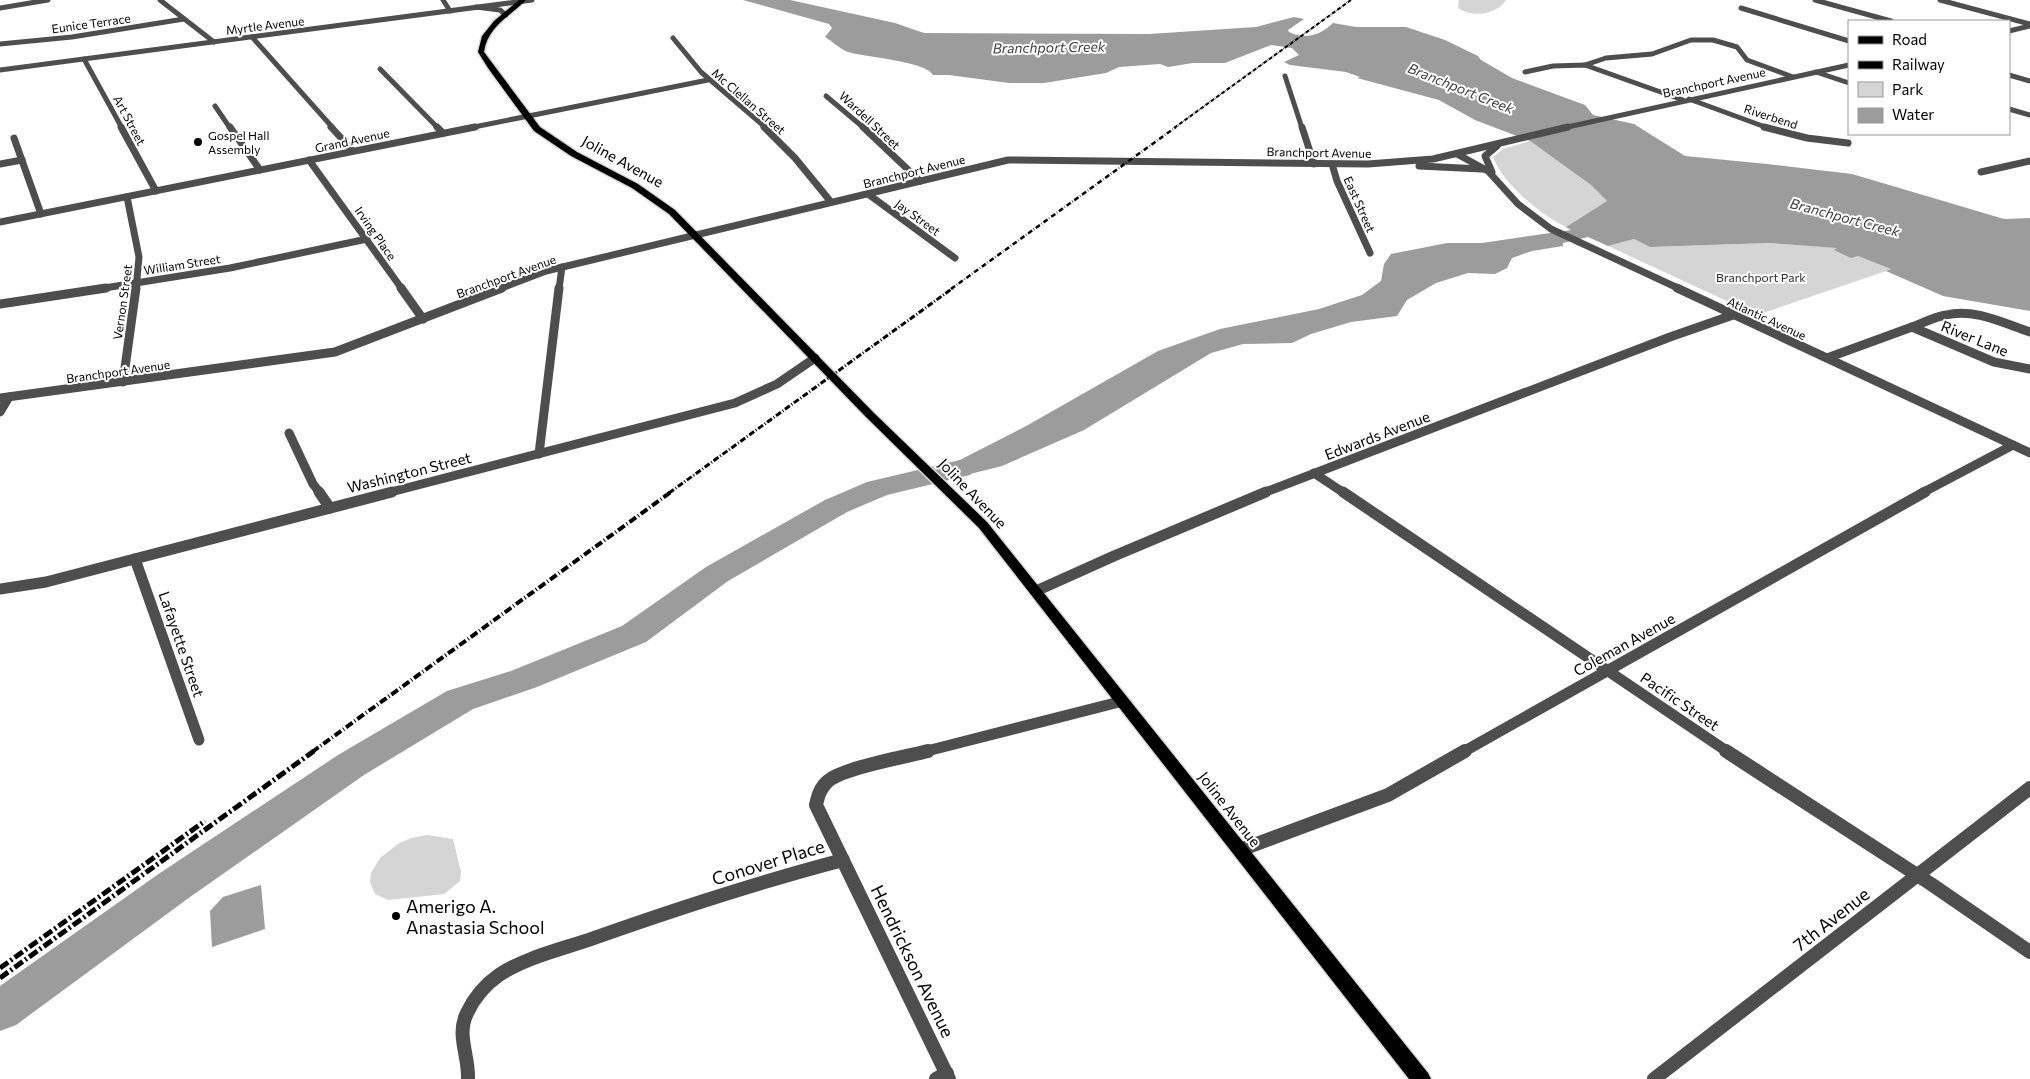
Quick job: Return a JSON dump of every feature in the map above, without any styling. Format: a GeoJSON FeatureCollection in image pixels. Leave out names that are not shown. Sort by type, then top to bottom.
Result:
{"type":"FeatureCollection","features":[{"type":"Feature","properties":{"kind":"main road","name":"Joline Avenue"},"geometry":{"type":"LineString","coordinates":[[522,1],[484,36],[481,52],[490,67],[537,129],[557,144],[653,198],[672,212],[916,460],[983,525],[1421,1079]]}},
{"type":"Feature","properties":{"kind":"street"},"geometry":{"type":"LineString","coordinates":[[0,8],[48,0]]}},
{"type":"Feature","properties":{"kind":"street"},"geometry":{"type":"LineString","coordinates":[[160,0],[214,42]]}},
{"type":"Feature","properties":{"kind":"street"},"geometry":{"type":"LineString","coordinates":[[443,0],[450,11]]}},
{"type":"Feature","properties":{"kind":"street","name":"Myrtle Avenue"},"geometry":{"type":"LineString","coordinates":[[0,70],[532,0]]}},
{"type":"Feature","properties":{"kind":"street"},"geometry":{"type":"LineString","coordinates":[[1815,0],[1886,20]]}},
{"type":"Feature","properties":{"kind":"street"},"geometry":{"type":"LineString","coordinates":[[1940,0],[2030,25]]}},
{"type":"Feature","properties":{"kind":"street"},"geometry":{"type":"LineString","coordinates":[[476,7],[500,10],[506,16]]}},
{"type":"Feature","properties":{"kind":"street"},"geometry":{"type":"LineString","coordinates":[[1741,8],[1848,41]]}},
{"type":"Feature","properties":{"kind":"street","name":"Eunice Terrace"},"geometry":{"type":"LineString","coordinates":[[0,44],[72,37],[184,19]]}},
{"type":"Feature","properties":{"kind":"street"},"geometry":{"type":"LineString","coordinates":[[2010,31],[2030,25]]}},
{"type":"Feature","properties":{"kind":"street"},"geometry":{"type":"LineString","coordinates":[[252,37],[353,151]]}},
{"type":"Feature","properties":{"kind":"street","name":"Mc Clellan Street"},"geometry":{"type":"LineString","coordinates":[[673,38],[708,80],[757,119],[812,177],[831,202]]}},
{"type":"Feature","properties":{"kind":"street"},"geometry":{"type":"LineString","coordinates":[[1525,72],[1553,66],[1585,65],[1606,58],[1652,54],[1685,40],[1707,40],[1737,47],[1747,60],[1792,77]]}},
{"type":"Feature","properties":{"kind":"street","name":"Art Street"},"geometry":{"type":"LineString","coordinates":[[84,59],[156,191]]}},
{"type":"Feature","properties":{"kind":"street","name":"Riverbend"},"geometry":{"type":"LineString","coordinates":[[1585,65],[1780,133],[1816,140],[1848,143]]}},
{"type":"Feature","properties":{"kind":"street","name":"Branchport Avenue"},"geometry":{"type":"LineString","coordinates":[[4,398],[320,356],[345,349],[502,288],[562,267],[1016,159],[1314,164],[1411,162],[1458,154],[1604,118],[1848,65]]}},
{"type":"Feature","properties":{"kind":"street"},"geometry":{"type":"LineString","coordinates":[[380,69],[443,133]]}},
{"type":"Feature","properties":{"kind":"street"},"geometry":{"type":"LineString","coordinates":[[1816,72],[1848,83]]}},
{"type":"Feature","properties":{"kind":"street"},"geometry":{"type":"LineString","coordinates":[[2010,75],[2030,81]]}},
{"type":"Feature","properties":{"kind":"street"},"geometry":{"type":"LineString","coordinates":[[1285,76],[1314,164]]}},
{"type":"Feature","properties":{"kind":"street","name":"Grand Avenue"},"geometry":{"type":"LineString","coordinates":[[0,222],[708,80]]}},
{"type":"Feature","properties":{"kind":"street","name":"Wardell Street"},"geometry":{"type":"LineString","coordinates":[[826,96],[857,121],[920,181]]}},
{"type":"Feature","properties":{"kind":"street"},"geometry":{"type":"LineString","coordinates":[[215,106],[260,170]]}},
{"type":"Feature","properties":{"kind":"street"},"geometry":{"type":"LineString","coordinates":[[2010,109],[2030,115]]}},
{"type":"Feature","properties":{"kind":"street"},"geometry":{"type":"LineString","coordinates":[[14,138],[42,214]]}},
{"type":"Feature","properties":{"kind":"street"},"geometry":{"type":"LineString","coordinates":[[1499,180],[1488,166],[1485,156],[1492,148],[1505,142]]}},
{"type":"Feature","properties":{"kind":"street","name":"Atlantic Avenue"},"geometry":{"type":"LineString","coordinates":[[1458,154],[1485,169],[1499,180],[1518,204],[1554,230],[2030,453]]}},
{"type":"Feature","properties":{"kind":"street"},"geometry":{"type":"LineString","coordinates":[[0,164],[22,160]]}},
{"type":"Feature","properties":{"kind":"street","name":"Irving Place"},"geometry":{"type":"LineString","coordinates":[[309,160],[423,319]]}},
{"type":"Feature","properties":{"kind":"street"},"geometry":{"type":"LineString","coordinates":[[1981,172],[2030,160]]}},
{"type":"Feature","properties":{"kind":"street","name":"East Street"},"geometry":{"type":"LineString","coordinates":[[1332,164],[1337,180],[1370,253]]}},
{"type":"Feature","properties":{"kind":"street"},"geometry":{"type":"LineString","coordinates":[[1368,164],[1485,169]]}},
{"type":"Feature","properties":{"kind":"street","name":"Jay Street"},"geometry":{"type":"LineString","coordinates":[[868,194],[955,258]]}},
{"type":"Feature","properties":{"kind":"street","name":"Vernon Street"},"geometry":{"type":"LineString","coordinates":[[123,382],[138,282],[139,257],[127,197]]}},
{"type":"Feature","properties":{"kind":"street","name":"William Street"},"geometry":{"type":"LineString","coordinates":[[0,304],[294,256],[367,239]]}},
{"type":"Feature","properties":{"kind":"street"},"geometry":{"type":"LineString","coordinates":[[539,454],[562,267]]}},
{"type":"Feature","properties":{"kind":"street","name":"River Lane"},"geometry":{"type":"LineString","coordinates":[[1827,358],[1947,314],[1961,313],[1982,317],[2030,332]]}},
{"type":"Feature","properties":{"kind":"street","name":"Edwards Avenue"},"geometry":{"type":"LineString","coordinates":[[1036,591],[1098,562],[1314,473],[1733,315]]}},
{"type":"Feature","properties":{"kind":"street","name":"River Lane"},"geometry":{"type":"LineString","coordinates":[[1912,327],[1994,362],[2030,369]]}},
{"type":"Feature","properties":{"kind":"street","name":"Washington Street"},"geometry":{"type":"LineString","coordinates":[[0,589],[46,582],[735,403],[759,395],[797,373],[815,358]]}},
{"type":"Feature","properties":{"kind":"street"},"geometry":{"type":"LineString","coordinates":[[0,412],[4,398]]}},
{"type":"Feature","properties":{"kind":"street"},"geometry":{"type":"LineString","coordinates":[[289,433],[313,484],[330,508]]}},
{"type":"Feature","properties":{"kind":"street","name":"Coleman Avenue"},"geometry":{"type":"LineString","coordinates":[[1240,850],[1388,796],[1900,506],[2013,445]]}},
{"type":"Feature","properties":{"kind":"street","name":"Pacific Street"},"geometry":{"type":"LineString","coordinates":[[1314,473],[1728,752],[1917,875],[2030,952]]}},
{"type":"Feature","properties":{"kind":"street","name":"Lafayette Street"},"geometry":{"type":"LineString","coordinates":[[135,559],[199,740]]}},
{"type":"Feature","properties":{"kind":"street","name":"Conover Place"},"geometry":{"type":"LineString","coordinates":[[468,1079],[469,1067],[460,1034],[466,1015],[482,992],[498,975],[650,918],[843,860],[816,805],[817,794],[824,784],[834,776],[1123,701]]}},
{"type":"Feature","properties":{"kind":"street","name":"7th Avenue"},"geometry":{"type":"LineString","coordinates":[[1654,1079],[1906,886],[1917,875],[2030,788]]}},
{"type":"Feature","properties":{"kind":"street","name":"Hendrickson Avenue"},"geometry":{"type":"LineString","coordinates":[[843,860],[944,1077]]}},
{"type":"Feature","properties":{"kind":"green space"},"geometry":{"type":"Polygon","coordinates":[[[1459,0],[1506,0],[1502,5],[1490,12],[1477,14],[1458,8],[1459,0]]]}},
{"type":"Feature","properties":{"kind":"green space"},"geometry":{"type":"Polygon","coordinates":[[[1530,141],[1591,185],[1607,201],[1566,227],[1545,215],[1524,198],[1505,178],[1493,157],[1503,149],[1530,141]]]}},
{"type":"Feature","properties":{"kind":"green space","name":"Branchport Park"},"geometry":{"type":"Polygon","coordinates":[[[1634,239],[1650,247],[1769,243],[1839,248],[1835,250],[1858,256],[1892,269],[1757,315],[1608,246],[1634,239]]]}},
{"type":"Feature","properties":{"kind":"green space"},"geometry":{"type":"Polygon","coordinates":[[[427,835],[453,839],[461,872],[460,881],[444,894],[388,900],[375,894],[370,882],[371,873],[380,858],[398,844],[411,838],[427,835]]]}},
{"type":"Feature","properties":{"kind":"water","name":"Branchport Creek"},"geometry":{"type":"Polygon","coordinates":[[[743,0],[790,0],[895,23],[924,33],[1149,34],[1256,27],[1294,17],[1304,19],[1288,30],[1301,36],[1323,31],[1333,23],[1356,27],[1406,27],[1445,40],[1478,56],[1481,60],[1512,78],[1585,105],[1593,115],[1634,124],[1685,156],[1852,174],[2004,219],[2030,218],[2030,311],[1943,296],[1886,271],[1891,269],[1858,256],[1851,258],[1834,250],[1837,248],[1769,243],[1650,247],[1634,239],[1608,246],[1588,237],[1563,243],[1563,246],[1532,251],[1512,258],[1507,268],[1495,274],[1468,273],[1436,283],[1407,300],[1397,316],[1351,322],[1311,334],[1292,343],[1243,344],[1211,353],[1084,430],[1002,466],[966,475],[954,463],[1028,425],[1158,351],[1220,329],[1319,309],[1362,295],[1381,281],[1384,264],[1391,254],[1447,243],[1482,243],[1571,230],[1566,227],[1607,201],[1591,185],[1530,141],[1475,120],[1439,100],[1357,78],[1360,77],[1346,72],[1290,65],[1284,62],[1299,55],[1292,48],[1271,45],[1225,63],[1193,63],[1168,67],[1160,64],[1119,67],[1106,73],[1044,83],[1009,83],[949,75],[933,75],[928,70],[919,66],[848,52],[825,37],[832,28],[829,24],[743,0]]]}},
{"type":"Feature","properties":{"kind":"water"},"geometry":{"type":"Polygon","coordinates":[[[261,885],[265,929],[212,947],[210,911],[223,897],[261,885]]]}},
{"type":"Feature","properties":{"kind":"waterway"},"geometry":{"type":"LineString","coordinates":[[0,1011],[175,885],[351,765],[460,700],[524,679],[634,634],[717,574],[836,506],[877,488],[960,469]]}},
{"type":"Feature","properties":{"kind":"railway"},"geometry":{"type":"LineString","coordinates":[[1174,128],[1351,0]]}},
{"type":"Feature","properties":{"kind":"railway"},"geometry":{"type":"LineString","coordinates":[[951,289],[1176,127]]}},
{"type":"Feature","properties":{"kind":"railway"},"geometry":{"type":"LineString","coordinates":[[669,493],[953,288]]}},
{"type":"Feature","properties":{"kind":"railway"},"geometry":{"type":"LineString","coordinates":[[312,752],[671,492]]}},
{"type":"Feature","properties":{"kind":"railway"},"geometry":{"type":"LineString","coordinates":[[0,978],[314,751]]}},
{"type":"Feature","properties":{"kind":"railway"},"geometry":{"type":"LineString","coordinates":[[0,968],[205,821]]}},
{"type":"Feature","properties":{"kind":"place","name":"Gospel Hall Assembly"},"geometry":{"type":"Point","coordinates":[198,142]}},
{"type":"Feature","properties":{"kind":"place","name":"Amerigo A. Anastasia School"},"geometry":{"type":"Point","coordinates":[396,916]}}]}
